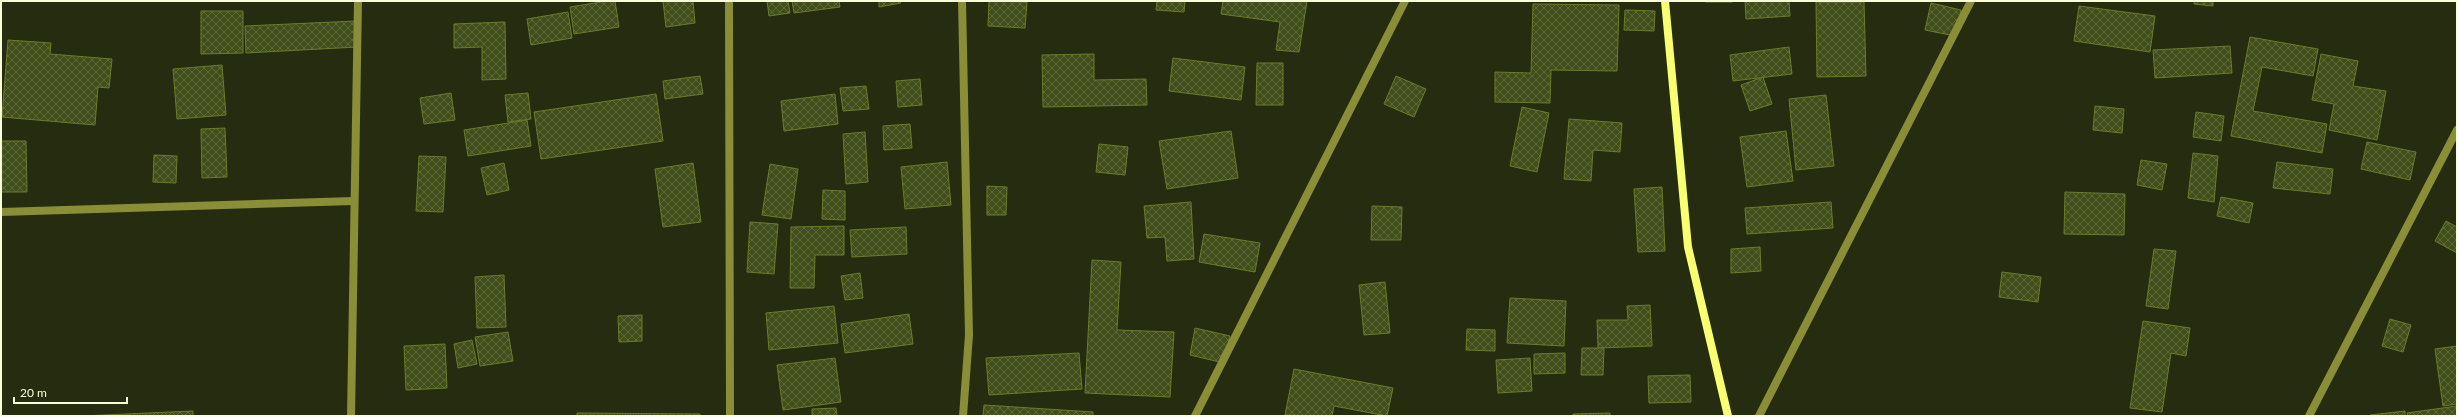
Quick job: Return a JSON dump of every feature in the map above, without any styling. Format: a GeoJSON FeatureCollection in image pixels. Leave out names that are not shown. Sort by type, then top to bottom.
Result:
{"type":"FeatureCollection","features":[{"type":"Feature","properties":{"kind":"street"},"geometry":{"type":"LineString","coordinates":[[351,416],[358,1]]}},
{"type":"Feature","properties":{"kind":"street"},"geometry":{"type":"LineString","coordinates":[[729,1],[730,416]]}},
{"type":"Feature","properties":{"kind":"street"},"geometry":{"type":"LineString","coordinates":[[962,1],[968,335],[963,416]]}},
{"type":"Feature","properties":{"kind":"street"},"geometry":{"type":"LineString","coordinates":[[1196,416],[1405,1]]}},
{"type":"Feature","properties":{"kind":"street"},"geometry":{"type":"LineString","coordinates":[[1665,1],[1688,247],[1728,416]]}},
{"type":"Feature","properties":{"kind":"street"},"geometry":{"type":"LineString","coordinates":[[1759,416],[1971,1]]}},
{"type":"Feature","properties":{"kind":"street"},"geometry":{"type":"LineString","coordinates":[[2309,416],[2457,130]]}},
{"type":"Feature","properties":{"kind":"street"},"geometry":{"type":"LineString","coordinates":[[1,212],[354,201]]}},
{"type":"Feature","properties":{"kind":"building"},"geometry":{"type":"Polygon","coordinates":[[[615,1],[619,27],[574,34],[570,7],[615,1]]]}},
{"type":"Feature","properties":{"kind":"building"},"geometry":{"type":"Polygon","coordinates":[[[663,1],[693,1],[695,23],[666,27],[663,1]]]}},
{"type":"Feature","properties":{"kind":"building"},"geometry":{"type":"Polygon","coordinates":[[[767,1],[788,1],[790,13],[769,16],[767,1]]]}},
{"type":"Feature","properties":{"kind":"building"},"geometry":{"type":"Polygon","coordinates":[[[792,1],[839,1],[840,7],[794,13],[792,1]]]}},
{"type":"Feature","properties":{"kind":"building"},"geometry":{"type":"Polygon","coordinates":[[[879,1],[900,1],[901,3],[879,7],[879,1]]]}},
{"type":"Feature","properties":{"kind":"building"},"geometry":{"type":"Polygon","coordinates":[[[989,1],[1027,2],[1025,28],[988,26],[989,1]]]}},
{"type":"Feature","properties":{"kind":"building"},"geometry":{"type":"Polygon","coordinates":[[[1157,1],[1185,1],[1184,12],[1156,10],[1157,1]]]}},
{"type":"Feature","properties":{"kind":"building"},"geometry":{"type":"Polygon","coordinates":[[[1223,1],[1307,1],[1299,52],[1276,50],[1280,22],[1221,14],[1223,1]]]}},
{"type":"Feature","properties":{"kind":"building"},"geometry":{"type":"Polygon","coordinates":[[[1732,1],[1732,2],[1706,2],[1732,1]]]}},
{"type":"Feature","properties":{"kind":"building"},"geometry":{"type":"Polygon","coordinates":[[[1745,1],[1789,1],[1790,16],[1746,19],[1745,1]]]}},
{"type":"Feature","properties":{"kind":"building"},"geometry":{"type":"Polygon","coordinates":[[[2194,1],[2213,1],[2213,6],[2194,4],[2194,1]]]}},
{"type":"Feature","properties":{"kind":"building"},"geometry":{"type":"Polygon","coordinates":[[[1816,2],[1864,2],[1866,76],[1817,77],[1816,2]]]}},
{"type":"Feature","properties":{"kind":"building"},"geometry":{"type":"Polygon","coordinates":[[[1931,3],[1961,10],[1955,36],[1925,30],[1931,3]]]}},
{"type":"Feature","properties":{"kind":"building"},"geometry":{"type":"Polygon","coordinates":[[[1533,4],[1619,5],[1617,71],[1551,70],[1550,103],[1495,102],[1495,72],[1531,73],[1533,4]]]}},
{"type":"Feature","properties":{"kind":"building"},"geometry":{"type":"Polygon","coordinates":[[[2079,6],[2155,16],[2150,52],[2074,41],[2079,6]]]}},
{"type":"Feature","properties":{"kind":"building"},"geometry":{"type":"Polygon","coordinates":[[[1625,10],[1655,11],[1654,31],[1624,30],[1625,10]]]}},
{"type":"Feature","properties":{"kind":"building"},"geometry":{"type":"Polygon","coordinates":[[[201,11],[243,11],[243,53],[201,54],[201,11]]]}},
{"type":"Feature","properties":{"kind":"building"},"geometry":{"type":"Polygon","coordinates":[[[568,12],[572,38],[531,45],[527,19],[568,12]]]}},
{"type":"Feature","properties":{"kind":"building"},"geometry":{"type":"Polygon","coordinates":[[[356,21],[357,47],[246,53],[245,26],[356,21]]]}},
{"type":"Feature","properties":{"kind":"building"},"geometry":{"type":"Polygon","coordinates":[[[505,22],[506,79],[482,80],[482,47],[454,48],[454,24],[505,22]]]}},
{"type":"Feature","properties":{"kind":"building"},"geometry":{"type":"Polygon","coordinates":[[[2250,37],[2318,49],[2313,76],[2262,67],[2253,111],[2327,124],[2322,153],[2231,136],[2250,37]]]}},
{"type":"Feature","properties":{"kind":"building"},"geometry":{"type":"Polygon","coordinates":[[[8,40],[51,43],[50,54],[112,59],[109,88],[98,87],[95,125],[2,117],[8,40]]]}},
{"type":"Feature","properties":{"kind":"building"},"geometry":{"type":"Polygon","coordinates":[[[2230,46],[2232,73],[2155,78],[2153,50],[2230,46]]]}},
{"type":"Feature","properties":{"kind":"building"},"geometry":{"type":"Polygon","coordinates":[[[1789,47],[1792,74],[1733,81],[1730,55],[1789,47]]]}},
{"type":"Feature","properties":{"kind":"building"},"geometry":{"type":"Polygon","coordinates":[[[1094,54],[1094,80],[1146,79],[1147,105],[1043,107],[1042,55],[1094,54]]]}},
{"type":"Feature","properties":{"kind":"building"},"geometry":{"type":"Polygon","coordinates":[[[2321,54],[2358,61],[2353,86],[2386,91],[2377,140],[2329,130],[2334,104],[2312,100],[2321,54]]]}},
{"type":"Feature","properties":{"kind":"building"},"geometry":{"type":"Polygon","coordinates":[[[1173,58],[1245,67],[1241,100],[1169,91],[1173,58]]]}},
{"type":"Feature","properties":{"kind":"building"},"geometry":{"type":"Polygon","coordinates":[[[1257,63],[1283,63],[1283,105],[1256,105],[1257,63]]]}},
{"type":"Feature","properties":{"kind":"building"},"geometry":{"type":"Polygon","coordinates":[[[222,65],[226,115],[177,119],[173,69],[222,65]]]}},
{"type":"Feature","properties":{"kind":"building"},"geometry":{"type":"Polygon","coordinates":[[[700,76],[703,94],[665,99],[663,81],[700,76]]]}},
{"type":"Feature","properties":{"kind":"building"},"geometry":{"type":"Polygon","coordinates":[[[1396,76],[1426,89],[1414,117],[1384,104],[1396,76]]]}},
{"type":"Feature","properties":{"kind":"building"},"geometry":{"type":"Polygon","coordinates":[[[1763,77],[1772,104],[1750,111],[1741,85],[1763,77]]]}},
{"type":"Feature","properties":{"kind":"building"},"geometry":{"type":"Polygon","coordinates":[[[920,79],[922,105],[898,107],[896,81],[920,79]]]}},
{"type":"Feature","properties":{"kind":"building"},"geometry":{"type":"Polygon","coordinates":[[[866,86],[869,109],[843,111],[840,88],[866,86]]]}},
{"type":"Feature","properties":{"kind":"building"},"geometry":{"type":"Polygon","coordinates":[[[451,93],[455,120],[424,124],[420,98],[451,93]]]}},
{"type":"Feature","properties":{"kind":"building"},"geometry":{"type":"Polygon","coordinates":[[[528,93],[531,119],[508,122],[505,95],[528,93]]]}},
{"type":"Feature","properties":{"kind":"building"},"geometry":{"type":"Polygon","coordinates":[[[656,94],[663,141],[541,159],[534,112],[656,94]]]}},
{"type":"Feature","properties":{"kind":"building"},"geometry":{"type":"Polygon","coordinates":[[[835,94],[838,124],[784,131],[781,101],[835,94]]]}},
{"type":"Feature","properties":{"kind":"building"},"geometry":{"type":"Polygon","coordinates":[[[1826,95],[1834,166],[1796,170],[1789,99],[1826,95]]]}},
{"type":"Feature","properties":{"kind":"building"},"geometry":{"type":"Polygon","coordinates":[[[2095,106],[2124,109],[2122,133],[2093,130],[2095,106]]]}},
{"type":"Feature","properties":{"kind":"building"},"geometry":{"type":"Polygon","coordinates":[[[1522,107],[1549,113],[1537,172],[1510,166],[1522,107]]]}},
{"type":"Feature","properties":{"kind":"building"},"geometry":{"type":"Polygon","coordinates":[[[2196,112],[2224,116],[2221,141],[2193,137],[2196,112]]]}},
{"type":"Feature","properties":{"kind":"building"},"geometry":{"type":"Polygon","coordinates":[[[1569,119],[1622,123],[1620,152],[1593,150],[1591,181],[1564,179],[1569,119]]]}},
{"type":"Feature","properties":{"kind":"building"},"geometry":{"type":"Polygon","coordinates":[[[527,120],[531,146],[468,156],[464,130],[527,120]]]}},
{"type":"Feature","properties":{"kind":"building"},"geometry":{"type":"Polygon","coordinates":[[[910,124],[912,148],[884,150],[883,126],[910,124]]]}},
{"type":"Feature","properties":{"kind":"building"},"geometry":{"type":"Polygon","coordinates":[[[225,128],[227,177],[202,178],[201,129],[225,128]]]}},
{"type":"Feature","properties":{"kind":"building"},"geometry":{"type":"Polygon","coordinates":[[[1231,131],[1238,178],[1167,189],[1159,141],[1231,131]]]}},
{"type":"Feature","properties":{"kind":"building"},"geometry":{"type":"Polygon","coordinates":[[[1786,131],[1793,181],[1747,187],[1740,137],[1786,131]]]}},
{"type":"Feature","properties":{"kind":"building"},"geometry":{"type":"Polygon","coordinates":[[[865,132],[868,182],[846,184],[843,134],[865,132]]]}},
{"type":"Feature","properties":{"kind":"building"},"geometry":{"type":"Polygon","coordinates":[[[1,141],[26,141],[27,192],[1,192],[1,141]]]}},
{"type":"Feature","properties":{"kind":"building"},"geometry":{"type":"Polygon","coordinates":[[[2367,142],[2416,152],[2410,180],[2361,169],[2367,142]]]}},
{"type":"Feature","properties":{"kind":"building"},"geometry":{"type":"Polygon","coordinates":[[[1099,144],[1128,147],[1125,175],[1096,172],[1099,144]]]}},
{"type":"Feature","properties":{"kind":"building"},"geometry":{"type":"Polygon","coordinates":[[[2193,153],[2218,156],[2214,202],[2188,198],[2193,153]]]}},
{"type":"Feature","properties":{"kind":"building"},"geometry":{"type":"Polygon","coordinates":[[[154,155],[177,156],[176,183],[153,182],[154,155]]]}},
{"type":"Feature","properties":{"kind":"building"},"geometry":{"type":"Polygon","coordinates":[[[419,156],[446,157],[443,212],[416,211],[419,156]]]}},
{"type":"Feature","properties":{"kind":"building"},"geometry":{"type":"Polygon","coordinates":[[[2141,160],[2167,164],[2162,190],[2137,185],[2141,160]]]}},
{"type":"Feature","properties":{"kind":"building"},"geometry":{"type":"Polygon","coordinates":[[[947,162],[951,205],[905,209],[901,167],[947,162]]]}},
{"type":"Feature","properties":{"kind":"building"},"geometry":{"type":"Polygon","coordinates":[[[2277,162],[2333,169],[2330,194],[2273,188],[2277,162]]]}},
{"type":"Feature","properties":{"kind":"building"},"geometry":{"type":"Polygon","coordinates":[[[504,163],[509,190],[487,195],[481,168],[504,163]]]}},
{"type":"Feature","properties":{"kind":"building"},"geometry":{"type":"Polygon","coordinates":[[[693,163],[701,222],[663,227],[655,169],[693,163]]]}},
{"type":"Feature","properties":{"kind":"building"},"geometry":{"type":"Polygon","coordinates":[[[770,164],[798,169],[791,219],[762,215],[770,164]]]}},
{"type":"Feature","properties":{"kind":"building"},"geometry":{"type":"Polygon","coordinates":[[[987,186],[1007,187],[1006,215],[987,215],[987,186]]]}},
{"type":"Feature","properties":{"kind":"building"},"geometry":{"type":"Polygon","coordinates":[[[1662,187],[1665,251],[1638,252],[1634,189],[1662,187]]]}},
{"type":"Feature","properties":{"kind":"building"},"geometry":{"type":"Polygon","coordinates":[[[823,190],[845,191],[845,220],[822,219],[823,190]]]}},
{"type":"Feature","properties":{"kind":"building"},"geometry":{"type":"Polygon","coordinates":[[[2065,192],[2125,194],[2124,235],[2064,234],[2065,192]]]}},
{"type":"Feature","properties":{"kind":"building"},"geometry":{"type":"Polygon","coordinates":[[[2221,197],[2253,203],[2249,223],[2217,216],[2221,197]]]}},
{"type":"Feature","properties":{"kind":"building"},"geometry":{"type":"Polygon","coordinates":[[[1191,202],[1194,259],[1167,261],[1165,237],[1147,238],[1144,206],[1191,202]]]}},
{"type":"Feature","properties":{"kind":"building"},"geometry":{"type":"Polygon","coordinates":[[[1831,202],[1833,228],[1747,234],[1745,208],[1831,202]]]}},
{"type":"Feature","properties":{"kind":"building"},"geometry":{"type":"Polygon","coordinates":[[[1372,206],[1402,207],[1401,240],[1371,240],[1372,206]]]}},
{"type":"Feature","properties":{"kind":"building"},"geometry":{"type":"Polygon","coordinates":[[[2446,221],[2457,227],[2457,253],[2435,241],[2446,221]]]}},
{"type":"Feature","properties":{"kind":"building"},"geometry":{"type":"Polygon","coordinates":[[[750,222],[778,224],[774,274],[747,272],[750,222]]]}},
{"type":"Feature","properties":{"kind":"building"},"geometry":{"type":"Polygon","coordinates":[[[844,226],[844,255],[815,255],[814,288],[790,288],[791,227],[844,226]]]}},
{"type":"Feature","properties":{"kind":"building"},"geometry":{"type":"Polygon","coordinates":[[[906,227],[907,254],[852,257],[850,230],[906,227]]]}},
{"type":"Feature","properties":{"kind":"building"},"geometry":{"type":"Polygon","coordinates":[[[1204,234],[1260,243],[1255,272],[1199,262],[1204,234]]]}},
{"type":"Feature","properties":{"kind":"building"},"geometry":{"type":"Polygon","coordinates":[[[1760,247],[1761,271],[1731,273],[1731,249],[1760,247]]]}},
{"type":"Feature","properties":{"kind":"building"},"geometry":{"type":"Polygon","coordinates":[[[2154,249],[2176,251],[2168,309],[2146,306],[2154,249]]]}},
{"type":"Feature","properties":{"kind":"building"},"geometry":{"type":"Polygon","coordinates":[[[1092,260],[1121,262],[1117,330],[1174,332],[1170,397],[1085,393],[1092,260]]]}},
{"type":"Feature","properties":{"kind":"building"},"geometry":{"type":"Polygon","coordinates":[[[2002,272],[2041,277],[2038,302],[1999,297],[2002,272]]]}},
{"type":"Feature","properties":{"kind":"building"},"geometry":{"type":"Polygon","coordinates":[[[860,273],[863,298],[845,300],[841,276],[860,273]]]}},
{"type":"Feature","properties":{"kind":"building"},"geometry":{"type":"Polygon","coordinates":[[[504,275],[506,327],[477,328],[475,277],[504,275]]]}},
{"type":"Feature","properties":{"kind":"building"},"geometry":{"type":"Polygon","coordinates":[[[1385,282],[1390,333],[1364,335],[1359,285],[1385,282]]]}},
{"type":"Feature","properties":{"kind":"building"},"geometry":{"type":"Polygon","coordinates":[[[1510,298],[1566,301],[1564,346],[1507,343],[1510,298]]]}},
{"type":"Feature","properties":{"kind":"building"},"geometry":{"type":"Polygon","coordinates":[[[1650,305],[1652,346],[1598,348],[1597,320],[1628,320],[1627,306],[1650,305]]]}},
{"type":"Feature","properties":{"kind":"building"},"geometry":{"type":"Polygon","coordinates":[[[834,306],[838,343],[769,350],[766,313],[834,306]]]}},
{"type":"Feature","properties":{"kind":"building"},"geometry":{"type":"Polygon","coordinates":[[[909,314],[913,344],[845,353],[841,324],[909,314]]]}},
{"type":"Feature","properties":{"kind":"building"},"geometry":{"type":"Polygon","coordinates":[[[642,315],[642,341],[619,342],[618,316],[642,315]]]}},
{"type":"Feature","properties":{"kind":"building"},"geometry":{"type":"Polygon","coordinates":[[[2390,319],[2411,325],[2403,352],[2382,346],[2390,319]]]}},
{"type":"Feature","properties":{"kind":"building"},"geometry":{"type":"Polygon","coordinates":[[[2143,321],[2190,328],[2186,356],[2171,353],[2162,412],[2130,408],[2143,321]]]}},
{"type":"Feature","properties":{"kind":"building"},"geometry":{"type":"Polygon","coordinates":[[[1195,328],[1230,336],[1224,363],[1190,355],[1195,328]]]}},
{"type":"Feature","properties":{"kind":"building"},"geometry":{"type":"Polygon","coordinates":[[[1467,329],[1495,330],[1495,351],[1466,350],[1467,329]]]}},
{"type":"Feature","properties":{"kind":"building"},"geometry":{"type":"Polygon","coordinates":[[[508,332],[513,361],[480,366],[475,337],[508,332]]]}},
{"type":"Feature","properties":{"kind":"building"},"geometry":{"type":"Polygon","coordinates":[[[472,340],[477,364],[458,368],[454,344],[472,340]]]}},
{"type":"Feature","properties":{"kind":"building"},"geometry":{"type":"Polygon","coordinates":[[[445,344],[447,388],[406,390],[404,346],[445,344]]]}},
{"type":"Feature","properties":{"kind":"building"},"geometry":{"type":"Polygon","coordinates":[[[2457,346],[2457,404],[2443,406],[2435,349],[2457,346]]]}},
{"type":"Feature","properties":{"kind":"building"},"geometry":{"type":"Polygon","coordinates":[[[1582,348],[1604,348],[1603,375],[1581,375],[1582,348]]]}},
{"type":"Feature","properties":{"kind":"building"},"geometry":{"type":"Polygon","coordinates":[[[1079,353],[1082,389],[989,395],[986,358],[1079,353]]]}},
{"type":"Feature","properties":{"kind":"building"},"geometry":{"type":"Polygon","coordinates":[[[1565,353],[1565,373],[1534,374],[1534,354],[1565,353]]]}},
{"type":"Feature","properties":{"kind":"building"},"geometry":{"type":"Polygon","coordinates":[[[835,358],[841,402],[783,410],[777,365],[835,358]]]}},
{"type":"Feature","properties":{"kind":"building"},"geometry":{"type":"Polygon","coordinates":[[[1530,358],[1532,391],[1498,393],[1496,360],[1530,358]]]}},
{"type":"Feature","properties":{"kind":"building"},"geometry":{"type":"Polygon","coordinates":[[[1294,369],[1393,388],[1387,416],[1334,406],[1332,416],[1285,415],[1294,369]]]}},
{"type":"Feature","properties":{"kind":"building"},"geometry":{"type":"Polygon","coordinates":[[[1690,375],[1691,402],[1649,403],[1648,376],[1690,375]]]}},
{"type":"Feature","properties":{"kind":"building"},"geometry":{"type":"Polygon","coordinates":[[[984,405],[1093,412],[1093,416],[983,416],[984,405]]]}},
{"type":"Feature","properties":{"kind":"building"},"geometry":{"type":"Polygon","coordinates":[[[2457,406],[2457,416],[2408,416],[2407,413],[2457,406]]]}},
{"type":"Feature","properties":{"kind":"building"},"geometry":{"type":"Polygon","coordinates":[[[836,408],[837,416],[812,416],[812,409],[836,408]]]}},
{"type":"Feature","properties":{"kind":"building"},"geometry":{"type":"Polygon","coordinates":[[[193,411],[193,416],[81,416],[193,411]]]}},
{"type":"Feature","properties":{"kind":"building"},"geometry":{"type":"Polygon","coordinates":[[[2405,411],[2405,416],[2370,415],[2405,411]]]}},
{"type":"Feature","properties":{"kind":"building"},"geometry":{"type":"Polygon","coordinates":[[[577,413],[700,414],[700,416],[577,416],[577,413]]]}},
{"type":"Feature","properties":{"kind":"building"},"geometry":{"type":"Polygon","coordinates":[[[1610,413],[1610,416],[1573,416],[1573,414],[1610,413]]]}}]}
